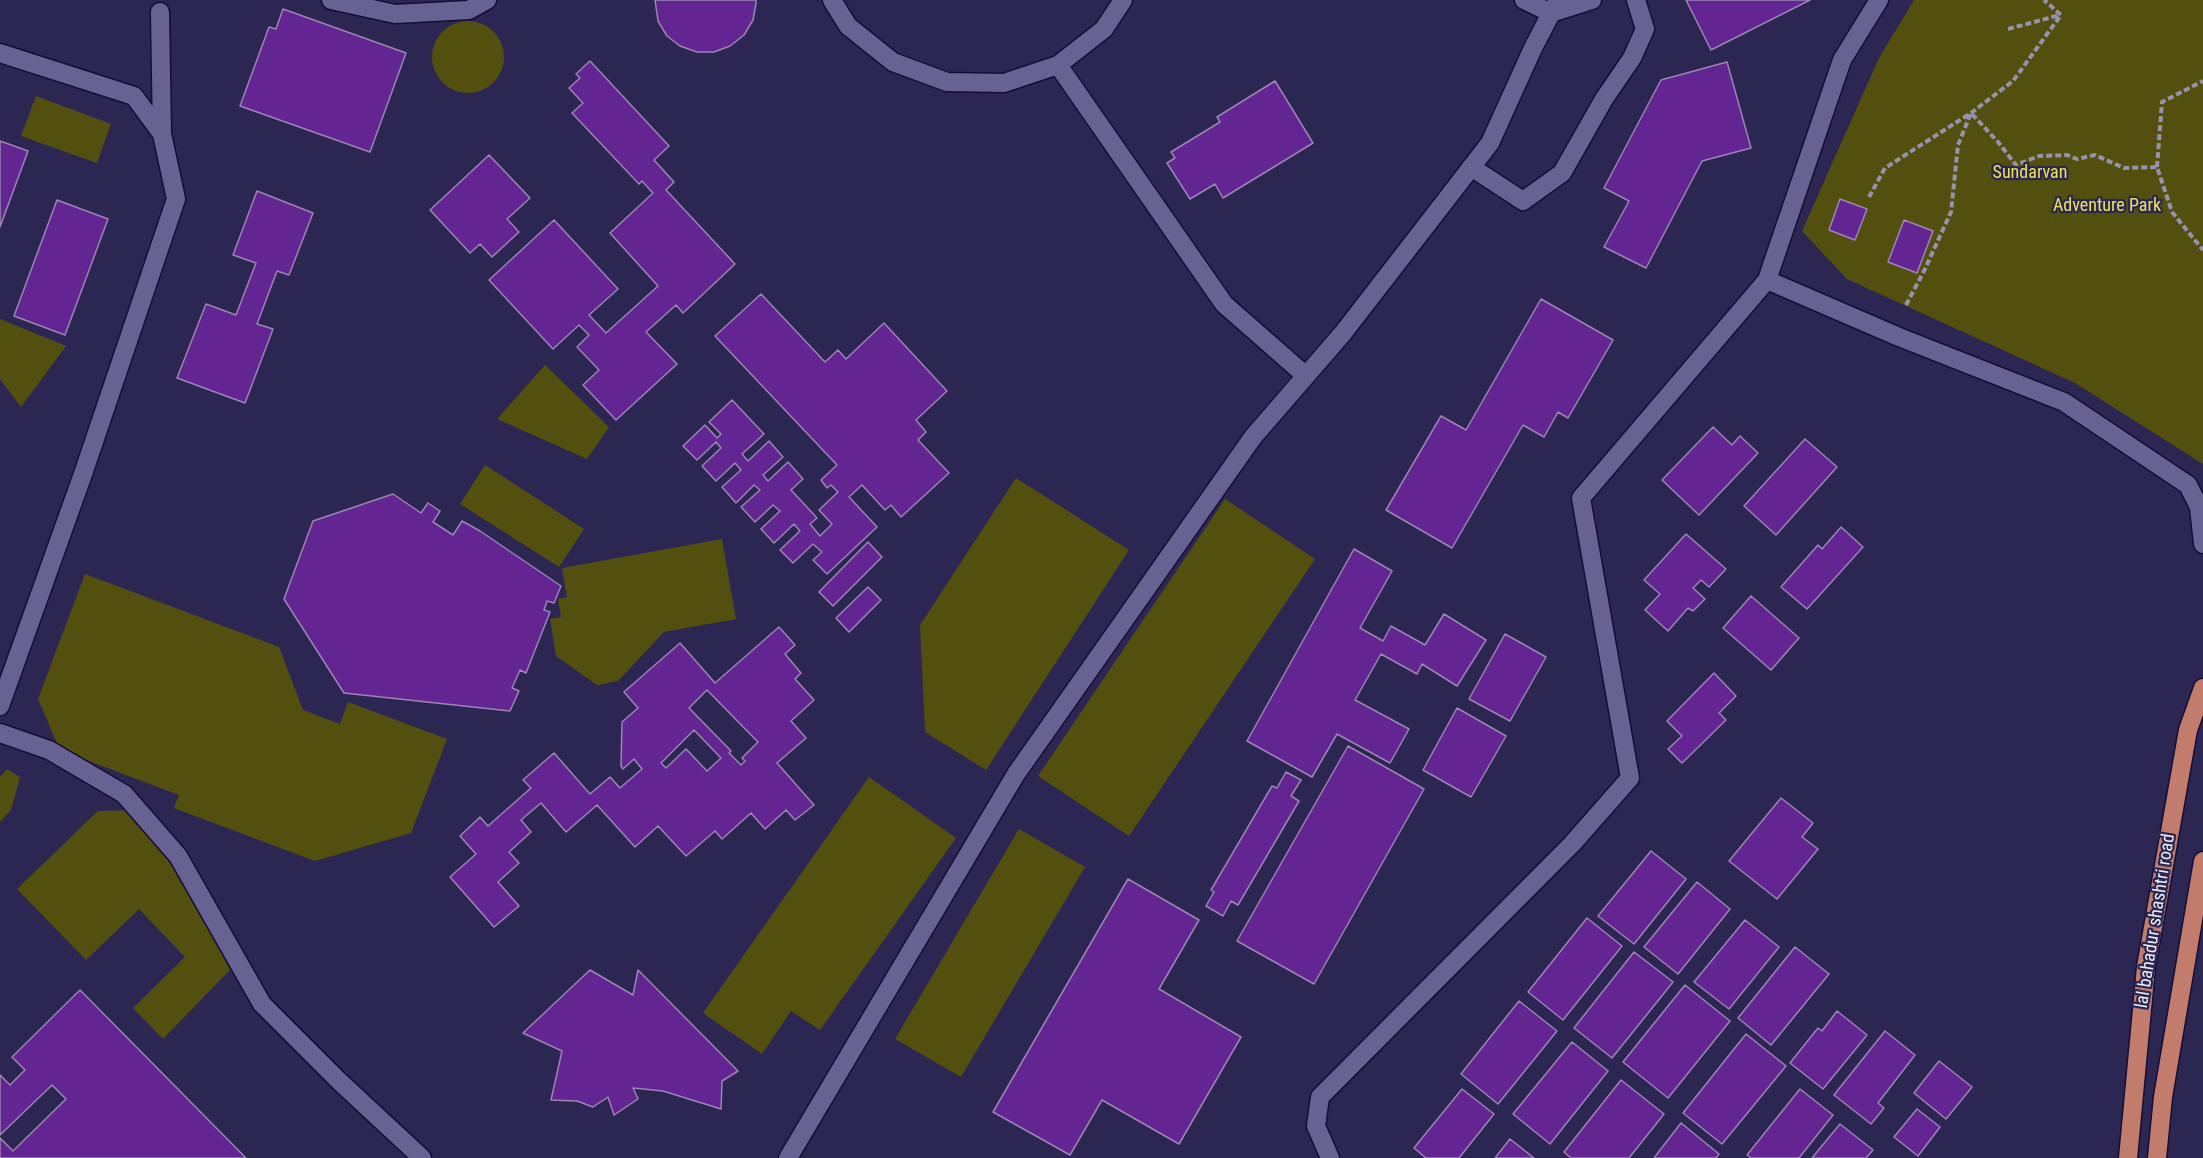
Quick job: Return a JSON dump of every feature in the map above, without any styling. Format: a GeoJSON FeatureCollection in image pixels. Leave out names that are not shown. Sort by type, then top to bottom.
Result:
{"type":"FeatureCollection","features":[{"type":"Feature","properties":{"kind":"main road","name":"lal bahadur shashtri road"},"geometry":{"type":"LineString","coordinates":[[2128,1158],[2146,967],[2188,730],[2203,688]]}},
{"type":"Feature","properties":{"kind":"main road"},"geometry":{"type":"LineString","coordinates":[[2157,1158],[2163,1097],[2203,861]]}},
{"type":"Feature","properties":{"kind":"street"},"geometry":{"type":"LineString","coordinates":[[331,0],[395,14],[469,10],[487,0]]}},
{"type":"Feature","properties":{"kind":"street"},"geometry":{"type":"LineString","coordinates":[[832,0],[848,26],[893,62],[946,82],[1004,83],[1058,65],[1104,29],[1123,0]]}},
{"type":"Feature","properties":{"kind":"street"},"geometry":{"type":"LineString","coordinates":[[1524,0],[1554,7],[1592,0]]}},
{"type":"Feature","properties":{"kind":"street"},"geometry":{"type":"LineString","coordinates":[[1471,167],[1523,201],[1562,173],[1632,58],[1645,29],[1636,0]]}},
{"type":"Feature","properties":{"kind":"street"},"geometry":{"type":"LineString","coordinates":[[1330,1158],[1316,1126],[1320,1097],[1572,844],[1630,778],[1581,498],[1767,280],[1842,60],[1879,0]]}},
{"type":"Feature","properties":{"kind":"street"},"geometry":{"type":"LineString","coordinates":[[788,1158],[1016,774],[1253,437],[1343,333],[1490,143],[1554,7]]}},
{"type":"Feature","properties":{"kind":"street"},"geometry":{"type":"LineString","coordinates":[[0,706],[176,199],[162,134],[160,12]]}},
{"type":"Feature","properties":{"kind":"street"},"geometry":{"type":"LineString","coordinates":[[0,53],[134,96],[162,134]]}},
{"type":"Feature","properties":{"kind":"street"},"geometry":{"type":"LineString","coordinates":[[1058,65],[1224,304],[1306,376]]}},
{"type":"Feature","properties":{"kind":"street"},"geometry":{"type":"LineString","coordinates":[[1767,280],[1899,337],[2064,402],[2188,485],[2199,507],[2203,544]]}},
{"type":"Feature","properties":{"kind":"street"},"geometry":{"type":"LineString","coordinates":[[0,733],[49,750],[124,794],[178,856],[262,1004],[339,1081],[422,1158]]}},
{"type":"Feature","properties":{"kind":"path"},"geometry":{"type":"LineString","coordinates":[[2044,0],[2061,15]]}},
{"type":"Feature","properties":{"kind":"path"},"geometry":{"type":"LineString","coordinates":[[2008,28],[2061,15]]}},
{"type":"Feature","properties":{"kind":"path"},"geometry":{"type":"LineString","coordinates":[[1869,197],[1885,168],[1971,113],[2013,81],[2061,15]]}},
{"type":"Feature","properties":{"kind":"path"},"geometry":{"type":"LineString","coordinates":[[2203,81],[2162,102],[2157,167],[2172,212],[2203,250]]}},
{"type":"Feature","properties":{"kind":"path"},"geometry":{"type":"LineString","coordinates":[[1971,113],[2016,165],[2039,156],[2067,155],[2077,159],[2095,155],[2124,168],[2157,167]]}},
{"type":"Feature","properties":{"kind":"path"},"geometry":{"type":"LineString","coordinates":[[1906,305],[1951,212],[1958,145],[1971,113]]}},
{"type":"Feature","properties":{"kind":"green space","name":"Sundarvan"},"geometry":{"type":"Polygon","coordinates":[[[1914,0],[2203,0],[2203,464],[2075,383],[1847,279],[1802,231],[1879,58],[1914,0]]]}},
{"type":"Feature","properties":{"kind":"green space"},"geometry":{"type":"Polygon","coordinates":[[[468,21],[488,27],[498,37],[504,57],[498,77],[488,87],[468,93],[448,87],[438,77],[432,57],[438,37],[448,27],[468,21]]]}},
{"type":"Feature","properties":{"kind":"green space"},"geometry":{"type":"Polygon","coordinates":[[[36,96],[111,124],[97,163],[21,136],[36,96]]]}},
{"type":"Feature","properties":{"kind":"green space"},"geometry":{"type":"Polygon","coordinates":[[[0,319],[66,346],[21,407],[0,379],[0,319]]]}},
{"type":"Feature","properties":{"kind":"green space"},"geometry":{"type":"Polygon","coordinates":[[[545,365],[609,427],[587,459],[497,419],[545,365]]]}},
{"type":"Feature","properties":{"kind":"green space"},"geometry":{"type":"Polygon","coordinates":[[[485,465],[584,529],[559,567],[460,504],[485,465]]]}},
{"type":"Feature","properties":{"kind":"green space"},"geometry":{"type":"Polygon","coordinates":[[[1016,478],[1129,550],[986,770],[925,732],[920,625],[1016,478]]]}},
{"type":"Feature","properties":{"kind":"green space"},"geometry":{"type":"Polygon","coordinates":[[[1225,499],[1315,559],[1129,836],[1038,776],[1225,499]]]}},
{"type":"Feature","properties":{"kind":"green space"},"geometry":{"type":"Polygon","coordinates":[[[722,539],[736,619],[664,632],[618,681],[597,685],[556,656],[550,619],[561,617],[558,599],[567,597],[562,568],[722,539]]]}},
{"type":"Feature","properties":{"kind":"green space"},"geometry":{"type":"Polygon","coordinates":[[[85,574],[279,647],[303,710],[340,724],[348,702],[447,739],[411,833],[315,861],[174,808],[179,795],[60,750],[38,699],[85,574]]]}},
{"type":"Feature","properties":{"kind":"green space"},"geometry":{"type":"Polygon","coordinates":[[[7,769],[20,777],[11,810],[0,822],[0,777],[7,769]]]}},
{"type":"Feature","properties":{"kind":"green space"},"geometry":{"type":"Polygon","coordinates":[[[869,777],[956,838],[820,1030],[791,1011],[762,1054],[703,1013],[869,777]]]}},
{"type":"Feature","properties":{"kind":"green space"},"geometry":{"type":"Polygon","coordinates":[[[134,810],[167,844],[230,970],[163,1039],[133,1008],[185,957],[139,909],[86,960],[17,889],[98,811],[134,810]]]}},
{"type":"Feature","properties":{"kind":"green space"},"geometry":{"type":"Polygon","coordinates":[[[1019,829],[1085,867],[961,1077],[895,1039],[1019,829]]]}},
{"type":"Feature","properties":{"kind":"building"},"geometry":{"type":"Polygon","coordinates":[[[655,0],[756,0],[756,3],[753,20],[744,35],[730,46],[714,52],[697,52],[680,46],[667,36],[658,21],[655,0]]]}},
{"type":"Feature","properties":{"kind":"building"},"geometry":{"type":"Polygon","coordinates":[[[1686,0],[1810,0],[1711,50],[1686,0]]]}},
{"type":"Feature","properties":{"kind":"building"},"geometry":{"type":"Polygon","coordinates":[[[283,9],[406,53],[370,152],[240,106],[269,27],[276,29],[283,9]]]}},
{"type":"Feature","properties":{"kind":"building"},"geometry":{"type":"Polygon","coordinates":[[[590,61],[669,146],[654,160],[674,182],[666,190],[735,264],[683,313],[676,305],[646,332],[677,364],[616,420],[583,385],[599,370],[577,347],[589,335],[579,325],[553,349],[489,280],[554,220],[618,289],[589,315],[606,333],[658,286],[610,233],[653,193],[642,181],[639,184],[572,113],[583,103],[569,88],[580,78],[576,74],[590,61]]]}},
{"type":"Feature","properties":{"kind":"building"},"geometry":{"type":"Polygon","coordinates":[[[1727,62],[1751,148],[1702,161],[1646,268],[1604,247],[1629,201],[1604,188],[1661,80],[1727,62]]]}},
{"type":"Feature","properties":{"kind":"building"},"geometry":{"type":"Polygon","coordinates":[[[1275,81],[1313,143],[1223,198],[1215,184],[1190,199],[1167,163],[1175,158],[1171,152],[1220,122],[1217,117],[1275,81]]]}},
{"type":"Feature","properties":{"kind":"building"},"geometry":{"type":"Polygon","coordinates":[[[0,141],[28,151],[0,227],[0,141]]]}},
{"type":"Feature","properties":{"kind":"building"},"geometry":{"type":"Polygon","coordinates":[[[489,155],[530,198],[507,219],[519,232],[492,257],[480,244],[470,253],[430,210],[489,155]]]}},
{"type":"Feature","properties":{"kind":"building"},"geometry":{"type":"Polygon","coordinates":[[[257,191],[313,213],[289,275],[277,271],[257,324],[273,329],[245,403],[177,378],[206,304],[236,315],[256,263],[233,255],[257,191]]]}},
{"type":"Feature","properties":{"kind":"building"},"geometry":{"type":"Polygon","coordinates":[[[1840,199],[1867,209],[1855,240],[1829,230],[1840,199]]]}},
{"type":"Feature","properties":{"kind":"building"},"geometry":{"type":"Polygon","coordinates":[[[57,200],[108,219],[65,335],[14,316],[57,200]]]}},
{"type":"Feature","properties":{"kind":"building"},"geometry":{"type":"Polygon","coordinates":[[[1904,220],[1933,231],[1917,273],[1888,262],[1904,220]]]}},
{"type":"Feature","properties":{"kind":"building"},"geometry":{"type":"Polygon","coordinates":[[[761,294],[825,362],[838,350],[846,359],[884,323],[947,391],[916,420],[926,432],[918,440],[949,473],[901,517],[891,505],[885,510],[862,485],[849,497],[877,527],[827,574],[813,560],[822,552],[813,544],[793,563],[780,550],[800,531],[794,524],[774,543],[761,529],[780,511],[773,505],[755,522],[741,507],[760,490],[754,485],[736,503],[722,487],[741,470],[735,463],[716,481],[702,466],[721,448],[716,442],[697,460],[683,446],[705,425],[717,438],[721,434],[709,422],[732,400],[764,434],[742,454],[748,461],[769,441],[783,457],[763,475],[768,481],[788,462],[803,479],[791,490],[817,518],[810,524],[820,536],[832,524],[819,510],[838,492],[831,485],[827,488],[821,480],[837,465],[715,336],[761,294]]]}},
{"type":"Feature","properties":{"kind":"building"},"geometry":{"type":"Polygon","coordinates":[[[1541,299],[1613,340],[1568,418],[1558,412],[1544,437],[1523,425],[1452,548],[1386,510],[1441,416],[1466,430],[1541,299]]]}},
{"type":"Feature","properties":{"kind":"building"},"geometry":{"type":"Polygon","coordinates":[[[1713,427],[1732,445],[1740,436],[1758,453],[1699,515],[1662,480],[1713,427]]]}},
{"type":"Feature","properties":{"kind":"building"},"geometry":{"type":"Polygon","coordinates":[[[1805,439],[1837,467],[1776,535],[1744,506],[1805,439]]]}},
{"type":"Feature","properties":{"kind":"building"},"geometry":{"type":"Polygon","coordinates":[[[393,494],[421,513],[428,503],[440,511],[433,522],[453,535],[462,521],[561,586],[554,603],[547,601],[544,610],[550,612],[526,673],[520,670],[512,688],[519,691],[510,711],[344,693],[284,599],[313,521],[393,494]]]}},
{"type":"Feature","properties":{"kind":"building"},"geometry":{"type":"Polygon","coordinates":[[[1841,527],[1863,547],[1807,609],[1781,587],[1818,545],[1822,549],[1841,527]]]}},
{"type":"Feature","properties":{"kind":"building"},"geometry":{"type":"Polygon","coordinates":[[[1686,534],[1726,569],[1709,587],[1701,580],[1693,588],[1705,599],[1693,611],[1688,608],[1668,631],[1645,610],[1660,594],[1644,580],[1686,534]]]}},
{"type":"Feature","properties":{"kind":"building"},"geometry":{"type":"Polygon","coordinates":[[[868,542],[882,557],[833,606],[819,592],[868,542]]]}},
{"type":"Feature","properties":{"kind":"building"},"geometry":{"type":"Polygon","coordinates":[[[1354,549],[1392,571],[1360,628],[1383,641],[1391,626],[1425,645],[1444,614],[1486,640],[1457,686],[1422,664],[1417,674],[1381,654],[1355,700],[1409,729],[1390,763],[1337,734],[1312,777],[1247,741],[1354,549]]]}},
{"type":"Feature","properties":{"kind":"building"},"geometry":{"type":"Polygon","coordinates":[[[868,587],[881,600],[849,632],[836,618],[868,587]]]}},
{"type":"Feature","properties":{"kind":"building"},"geometry":{"type":"Polygon","coordinates":[[[1751,596],[1799,638],[1771,670],[1723,628],[1751,596]]]}},
{"type":"Feature","properties":{"kind":"building"},"geometry":{"type":"Polygon","coordinates":[[[779,627],[795,645],[785,654],[801,673],[795,679],[814,700],[791,721],[806,738],[777,763],[814,805],[795,820],[786,810],[765,829],[751,813],[722,839],[715,831],[686,856],[658,826],[635,847],[597,805],[566,832],[541,803],[521,820],[531,832],[509,852],[519,863],[498,882],[519,906],[494,927],[450,877],[476,854],[460,836],[480,817],[488,826],[531,788],[523,780],[554,753],[590,794],[610,777],[620,788],[642,769],[634,759],[623,769],[621,766],[622,722],[638,708],[624,692],[680,643],[715,683],[779,627]],[[707,690],[689,708],[731,751],[729,753],[741,765],[745,761],[742,758],[758,742],[707,690]],[[694,730],[661,763],[666,768],[686,749],[707,771],[721,758],[694,730]]]}},
{"type":"Feature","properties":{"kind":"building"},"geometry":{"type":"Polygon","coordinates":[[[1505,634],[1546,657],[1510,721],[1469,699],[1505,634]]]}},
{"type":"Feature","properties":{"kind":"building"},"geometry":{"type":"Polygon","coordinates":[[[1714,673],[1736,696],[1719,713],[1726,720],[1682,763],[1668,749],[1682,736],[1667,721],[1714,673]]]}},
{"type":"Feature","properties":{"kind":"building"},"geometry":{"type":"Polygon","coordinates":[[[1457,708],[1506,736],[1471,797],[1423,770],[1457,708]]]}},
{"type":"Feature","properties":{"kind":"building"},"geometry":{"type":"Polygon","coordinates":[[[1348,746],[1424,789],[1314,984],[1237,941],[1348,746]]]}},
{"type":"Feature","properties":{"kind":"building"},"geometry":{"type":"Polygon","coordinates":[[[1286,772],[1301,780],[1291,796],[1299,801],[1238,905],[1231,901],[1223,916],[1206,906],[1214,892],[1211,890],[1272,786],[1277,788],[1286,772]]]}},
{"type":"Feature","properties":{"kind":"building"},"geometry":{"type":"Polygon","coordinates":[[[1781,798],[1813,823],[1802,837],[1818,849],[1777,899],[1729,861],[1781,798]]]}},
{"type":"Feature","properties":{"kind":"building"},"geometry":{"type":"Polygon","coordinates":[[[1651,851],[1686,879],[1634,944],[1598,916],[1651,851]]]}},
{"type":"Feature","properties":{"kind":"building"},"geometry":{"type":"Polygon","coordinates":[[[1128,879],[1199,920],[1159,989],[1241,1037],[1179,1144],[1102,1100],[1070,1155],[993,1112],[1128,879]]]}},
{"type":"Feature","properties":{"kind":"building"},"geometry":{"type":"Polygon","coordinates":[[[1697,882],[1730,909],[1678,974],[1644,947],[1697,882]]]}},
{"type":"Feature","properties":{"kind":"building"},"geometry":{"type":"Polygon","coordinates":[[[1587,918],[1622,946],[1563,1020],[1528,992],[1587,918]]]}},
{"type":"Feature","properties":{"kind":"building"},"geometry":{"type":"Polygon","coordinates":[[[1745,920],[1779,947],[1729,1009],[1694,982],[1745,920]]]}},
{"type":"Feature","properties":{"kind":"building"},"geometry":{"type":"Polygon","coordinates":[[[1795,947],[1829,974],[1771,1045],[1738,1018],[1795,947]]]}},
{"type":"Feature","properties":{"kind":"building"},"geometry":{"type":"Polygon","coordinates":[[[1634,952],[1673,982],[1612,1058],[1574,1028],[1634,952]]]}},
{"type":"Feature","properties":{"kind":"building"},"geometry":{"type":"Polygon","coordinates":[[[590,970],[633,995],[638,970],[738,1071],[722,1081],[721,1109],[663,1091],[633,1088],[638,1099],[614,1115],[608,1097],[593,1107],[577,1101],[551,1100],[562,1051],[523,1033],[590,970]]]}},
{"type":"Feature","properties":{"kind":"building"},"geometry":{"type":"Polygon","coordinates":[[[1685,985],[1730,1021],[1668,1098],[1623,1062],[1685,985]]]}},
{"type":"Feature","properties":{"kind":"building"},"geometry":{"type":"Polygon","coordinates":[[[80,990],[246,1158],[0,1158],[0,1138],[13,1151],[66,1099],[52,1085],[0,1135],[0,1075],[10,1085],[25,1070],[12,1057],[80,990]]]}},
{"type":"Feature","properties":{"kind":"building"},"geometry":{"type":"Polygon","coordinates":[[[1519,1001],[1557,1031],[1498,1104],[1461,1074],[1519,1001]]]}},
{"type":"Feature","properties":{"kind":"building"},"geometry":{"type":"Polygon","coordinates":[[[1837,1011],[1867,1035],[1823,1089],[1790,1063],[1818,1028],[1822,1031],[1837,1011]]]}},
{"type":"Feature","properties":{"kind":"building"},"geometry":{"type":"Polygon","coordinates":[[[1885,1031],[1915,1055],[1878,1103],[1884,1108],[1871,1124],[1834,1095],[1885,1031]]]}},
{"type":"Feature","properties":{"kind":"building"},"geometry":{"type":"Polygon","coordinates":[[[1746,1034],[1786,1066],[1722,1144],[1683,1113],[1746,1034]]]}},
{"type":"Feature","properties":{"kind":"building"},"geometry":{"type":"Polygon","coordinates":[[[1572,1042],[1608,1071],[1550,1144],[1513,1114],[1572,1042]]]}},
{"type":"Feature","properties":{"kind":"building"},"geometry":{"type":"Polygon","coordinates":[[[1939,1061],[1972,1087],[1946,1119],[1914,1093],[1939,1061]]]}},
{"type":"Feature","properties":{"kind":"building"},"geometry":{"type":"Polygon","coordinates":[[[1621,1080],[1664,1114],[1629,1158],[1571,1158],[1564,1152],[1621,1080]]]}},
{"type":"Feature","properties":{"kind":"building"},"geometry":{"type":"Polygon","coordinates":[[[1462,1089],[1494,1114],[1459,1158],[1426,1158],[1414,1148],[1462,1089]]]}},
{"type":"Feature","properties":{"kind":"building"},"geometry":{"type":"Polygon","coordinates":[[[1800,1089],[1833,1115],[1799,1158],[1751,1158],[1747,1155],[1800,1089]]]}},
{"type":"Feature","properties":{"kind":"building"},"geometry":{"type":"Polygon","coordinates":[[[1917,1109],[1940,1127],[1918,1156],[1894,1137],[1917,1109]]]}},
{"type":"Feature","properties":{"kind":"building"},"geometry":{"type":"Polygon","coordinates":[[[1681,1123],[1719,1154],[1716,1158],[1654,1158],[1681,1123]]]}},
{"type":"Feature","properties":{"kind":"building"},"geometry":{"type":"Polygon","coordinates":[[[1840,1124],[1873,1150],[1866,1158],[1812,1158],[1840,1124]]]}},
{"type":"Feature","properties":{"kind":"building"},"geometry":{"type":"Polygon","coordinates":[[[1510,1139],[1534,1158],[1495,1158],[1510,1139]]]}},
{"type":"Feature","properties":{"kind":"park label","name":"Adventure Park"},"geometry":{"type":"Point","coordinates":[2107,206]}}]}
